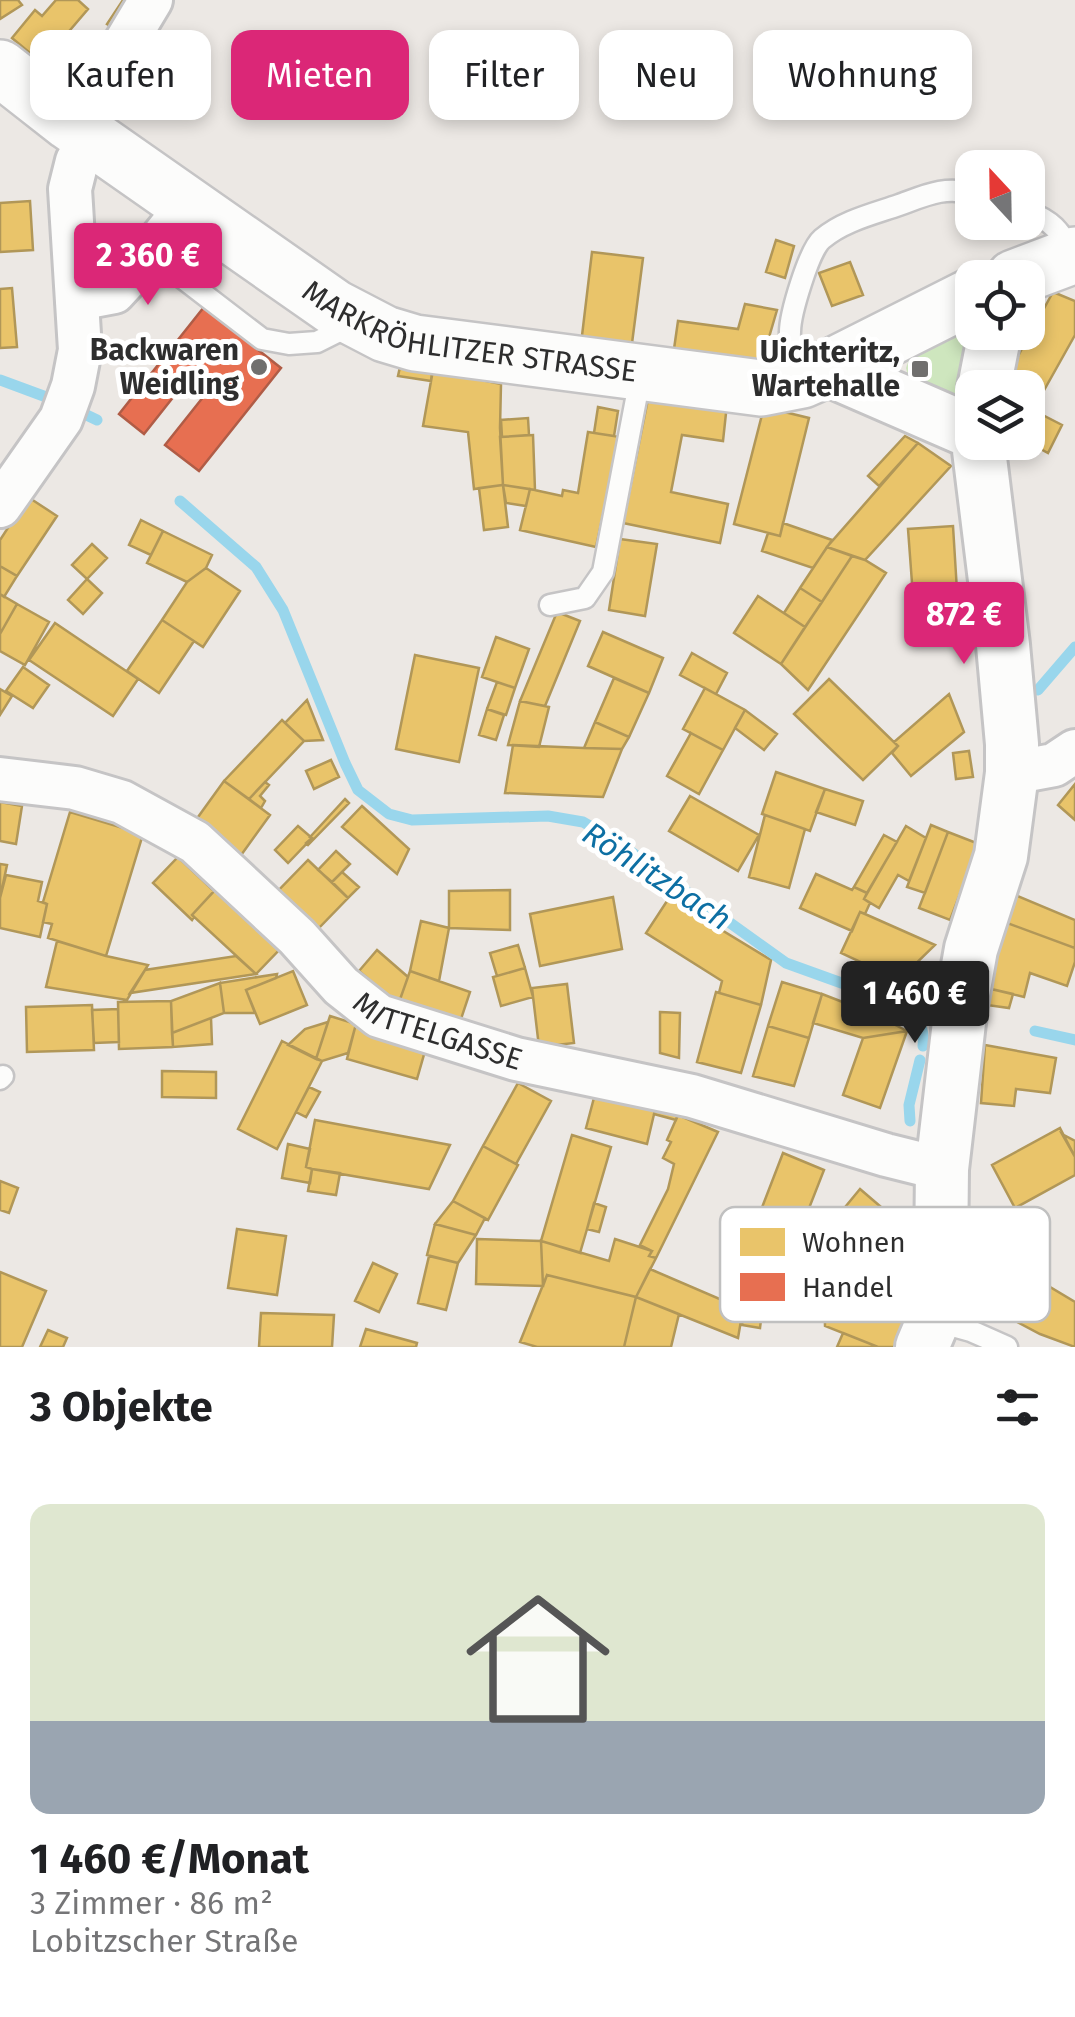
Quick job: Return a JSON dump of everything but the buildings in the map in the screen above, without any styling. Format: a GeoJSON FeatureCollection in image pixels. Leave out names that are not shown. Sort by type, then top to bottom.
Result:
{"type":"FeatureCollection","features":[{"type":"Feature","properties":{"kind":"main road","name":"MARKRÖHLITZER STRASSE"},"geometry":{"type":"LineString","coordinates":[[0,68],[80,130],[335,308],[385,334],[415,343],[761,388],[814,374],[955,304]]}},
{"type":"Feature","properties":{"kind":"main road"},"geometry":{"type":"LineString","coordinates":[[1045,266],[1073,256]]}},
{"type":"Feature","properties":{"kind":"street"},"geometry":{"type":"LineString","coordinates":[[0,506],[67,402],[80,350],[70,189],[80,130],[150,0]]}},
{"type":"Feature","properties":{"kind":"street"},"geometry":{"type":"LineString","coordinates":[[77,299],[114,292],[188,206]]}},
{"type":"Feature","properties":{"kind":"street"},"geometry":{"type":"LineString","coordinates":[[814,374],[955,426]]}},
{"type":"Feature","properties":{"kind":"street"},"geometry":{"type":"LineString","coordinates":[[942,1207],[942,1169],[961,1005],[971,950],[1001,856],[1012,774],[1005,664],[980,460]]}},
{"type":"Feature","properties":{"kind":"street"},"geometry":{"type":"LineString","coordinates":[[1012,774],[1054,765],[1075,751]]}},
{"type":"Feature","properties":{"kind":"street","name":"MITTELGASSE"},"geometry":{"type":"LineString","coordinates":[[0,779],[75,788],[122,802],[195,842],[273,912],[341,986],[379,1016],[516,1059],[692,1096],[942,1169]]}},
{"type":"Feature","properties":{"kind":"lane"},"geometry":{"type":"LineString","coordinates":[[814,374],[791,352],[790,330],[800,286],[818,242],[842,226],[938,191],[955,190]]}},
{"type":"Feature","properties":{"kind":"lane"},"geometry":{"type":"LineString","coordinates":[[1045,220],[1062,233],[1073,256]]}},
{"type":"Feature","properties":{"kind":"lane"},"geometry":{"type":"LineString","coordinates":[[150,253],[262,338],[289,344],[317,342],[359,321]]}},
{"type":"Feature","properties":{"kind":"lane"},"geometry":{"type":"LineString","coordinates":[[550,605],[585,598],[602,572],[641,371]]}},
{"type":"Feature","properties":{"kind":"lane"},"geometry":{"type":"LineString","coordinates":[[927,1334],[971,1331],[1007,1347]]}},
{"type":"Feature","properties":{"kind":"green space"},"geometry":{"type":"Polygon","coordinates":[[[955,328],[955,350],[972,350],[966,370],[955,370],[955,394],[911,385],[906,368],[912,351],[955,328]]]}},
{"type":"Feature","properties":{"kind":"waterway","name":"Röhlitzbach"},"geometry":{"type":"LineString","coordinates":[[0,380],[57,401]]}},
{"type":"Feature","properties":{"kind":"waterway","name":"Röhlitzbach"},"geometry":{"type":"LineString","coordinates":[[74,409],[97,420]]}},
{"type":"Feature","properties":{"kind":"waterway","name":"Röhlitzbach"},"geometry":{"type":"LineString","coordinates":[[180,501],[256,567],[283,610],[358,790],[389,814],[412,820],[548,816],[583,822],[616,841],[786,963],[908,1007],[934,1007]]}},
{"type":"Feature","properties":{"kind":"waterway"},"geometry":{"type":"LineString","coordinates":[[1038,690],[1075,647]]}},
{"type":"Feature","properties":{"kind":"waterway"},"geometry":{"type":"LineString","coordinates":[[908,1007],[920,1025],[923,1046]]}},
{"type":"Feature","properties":{"kind":"waterway","name":"Röhlitzbach"},"geometry":{"type":"LineString","coordinates":[[1035,1031],[1075,1040]]}},
{"type":"Feature","properties":{"kind":"waterway"},"geometry":{"type":"LineString","coordinates":[[910,1121],[909,1105],[920,1060]]}},
{"type":"Feature","properties":{"kind":"place","name":"Backwaren Weidling"},"geometry":{"type":"Point","coordinates":[259,367]}},
{"type":"Feature","properties":{"kind":"place","name":"Uichteritz, Wartehalle"},"geometry":{"type":"Point","coordinates":[920,369]}}]}
